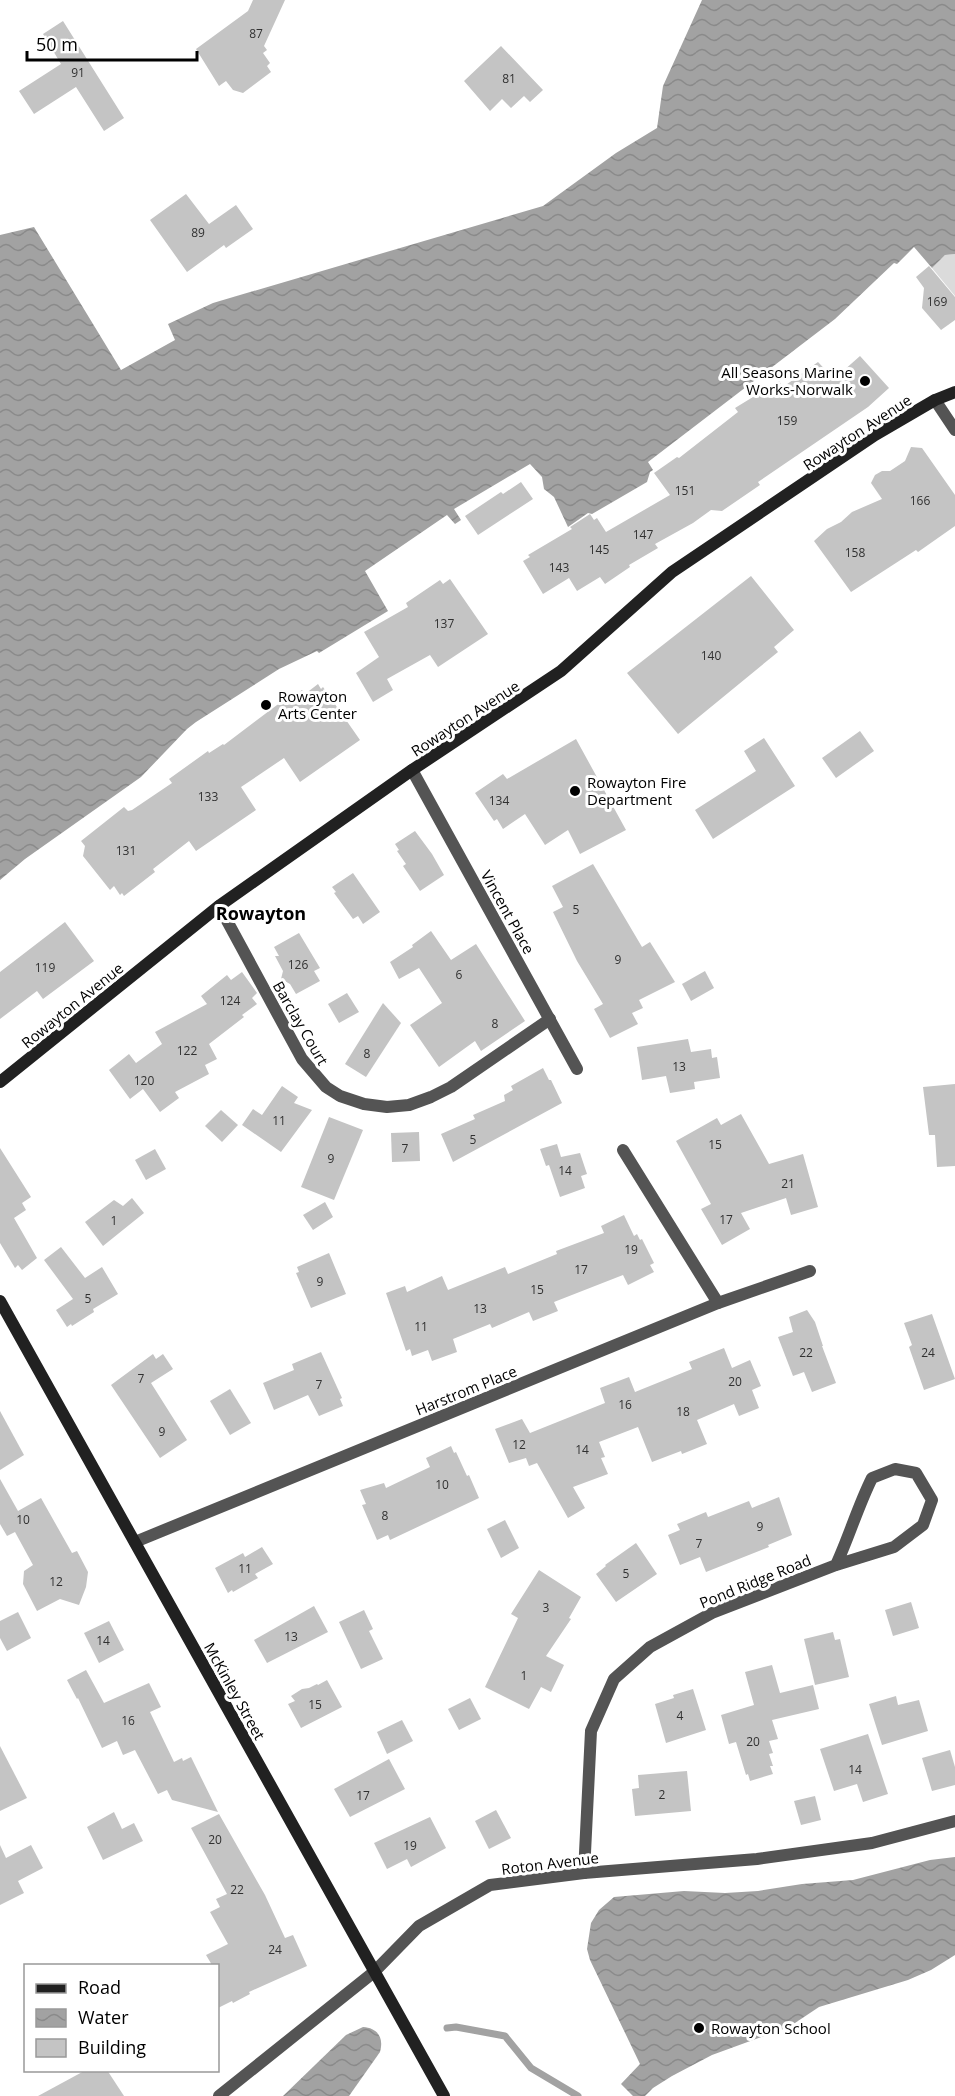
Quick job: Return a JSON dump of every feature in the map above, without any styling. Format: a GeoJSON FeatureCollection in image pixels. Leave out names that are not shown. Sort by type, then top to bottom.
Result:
{"type":"FeatureCollection","features":[{"type":"Feature","properties":{"kind":"main road","name":"Rowayton Avenue"},"geometry":{"type":"LineString","coordinates":[[0,1082],[219,906],[412,770],[561,671],[672,572],[874,435],[935,400],[955,392]]}},
{"type":"Feature","properties":{"kind":"main road","name":"McKinley Street"},"geometry":{"type":"LineString","coordinates":[[0,1301],[444,2096]]}},
{"type":"Feature","properties":{"kind":"street"},"geometry":{"type":"LineString","coordinates":[[935,400],[955,430]]}},
{"type":"Feature","properties":{"kind":"street","name":"Vincent Place"},"geometry":{"type":"LineString","coordinates":[[412,770],[577,1069]]}},
{"type":"Feature","properties":{"kind":"street","name":"Barclay Court"},"geometry":{"type":"LineString","coordinates":[[219,906],[302,1059],[326,1087],[340,1096],[387,1107],[409,1105],[431,1097],[451,1087],[550,1019]]}},
{"type":"Feature","properties":{"kind":"street"},"geometry":{"type":"LineString","coordinates":[[623,1150],[718,1303]]}},
{"type":"Feature","properties":{"kind":"street","name":"Harstrom Place"},"geometry":{"type":"LineString","coordinates":[[135,1542],[718,1303],[810,1271]]}},
{"type":"Feature","properties":{"kind":"street","name":"Pond Ridge Road"},"geometry":{"type":"LineString","coordinates":[[584,1873],[591,1731],[614,1679],[650,1647],[712,1613],[836,1565],[894,1547],[923,1525],[932,1500],[916,1473],[895,1469],[872,1478],[860,1501],[849,1537],[836,1565]]}},
{"type":"Feature","properties":{"kind":"street","name":"Roton Avenue"},"geometry":{"type":"LineString","coordinates":[[219,2096],[374,1972],[419,1926],[490,1885],[584,1873],[757,1859],[872,1843],[955,1821]]}},
{"type":"Feature","properties":{"kind":"shaded area"},"geometry":{"type":"Polygon","coordinates":[[[955,254],[955,296],[932,268],[945,255],[955,254]]]}},
{"type":"Feature","properties":{"kind":"water"},"geometry":{"type":"Polygon","coordinates":[[[702,0],[955,0],[955,254],[945,255],[932,268],[914,247],[835,319],[648,462],[653,470],[647,482],[592,514],[588,513],[568,527],[554,497],[544,489],[542,477],[530,464],[454,509],[461,520],[455,524],[447,515],[365,571],[388,611],[319,653],[317,651],[279,669],[196,722],[141,777],[25,859],[0,880],[0,235],[34,227],[121,370],[175,340],[168,324],[213,303],[543,206],[616,153],[657,128],[663,86],[702,0]]]}},
{"type":"Feature","properties":{"kind":"water"},"geometry":{"type":"Polygon","coordinates":[[[955,1857],[955,1955],[931,1970],[908,1980],[819,2007],[789,2027],[712,2055],[672,2076],[645,2096],[633,2096],[621,2084],[640,2064],[590,1960],[587,1949],[591,1923],[599,1910],[614,1897],[684,1891],[725,1893],[758,1891],[802,1884],[853,1880],[930,1860],[955,1857]]]}},
{"type":"Feature","properties":{"kind":"water"},"geometry":{"type":"Polygon","coordinates":[[[363,2027],[373,2029],[379,2035],[380,2052],[349,2096],[283,2096],[346,2035],[363,2027]]]}},
{"type":"Feature","properties":{"kind":"building"},"geometry":{"type":"Polygon","coordinates":[[[253,0],[285,0],[264,46],[267,50],[263,53],[270,63],[267,66],[271,72],[243,93],[233,90],[226,81],[219,86],[196,49],[248,11],[253,0]]]}},
{"type":"Feature","properties":{"kind":"building"},"geometry":{"type":"Polygon","coordinates":[[[63,21],[124,118],[104,131],[76,87],[34,114],[19,91],[61,64],[43,34],[63,21]]]}},
{"type":"Feature","properties":{"kind":"building"},"geometry":{"type":"Polygon","coordinates":[[[501,46],[543,90],[530,102],[524,96],[511,108],[502,99],[490,111],[464,81],[501,46]]]}},
{"type":"Feature","properties":{"kind":"building"},"geometry":{"type":"Polygon","coordinates":[[[186,194],[209,224],[236,205],[253,229],[226,248],[224,245],[187,272],[150,220],[186,194]]]}},
{"type":"Feature","properties":{"kind":"building"},"geometry":{"type":"Polygon","coordinates":[[[929,266],[955,297],[955,320],[941,330],[922,308],[924,288],[916,277],[929,266]]]}},
{"type":"Feature","properties":{"kind":"building"},"geometry":{"type":"Polygon","coordinates":[[[860,356],[889,388],[868,407],[758,482],[760,485],[722,511],[711,510],[655,544],[658,548],[629,565],[630,567],[605,584],[600,577],[577,591],[569,578],[543,594],[523,561],[530,557],[528,555],[572,529],[570,527],[590,514],[594,520],[597,518],[606,532],[670,495],[654,473],[677,457],[679,458],[738,412],[735,408],[779,381],[783,387],[818,362],[834,379],[860,356]]]}},
{"type":"Feature","properties":{"kind":"building"},"geometry":{"type":"Polygon","coordinates":[[[911,447],[922,448],[955,495],[955,526],[918,552],[916,550],[851,592],[814,541],[852,512],[882,499],[871,483],[875,475],[882,471],[890,471],[905,461],[911,447]]]}},
{"type":"Feature","properties":{"kind":"building"},"geometry":{"type":"Polygon","coordinates":[[[521,482],[533,499],[478,535],[465,516],[501,492],[503,494],[521,482]]]}},
{"type":"Feature","properties":{"kind":"building"},"geometry":{"type":"Polygon","coordinates":[[[751,576],[794,630],[774,647],[778,652],[678,734],[627,673],[751,576]]]}},
{"type":"Feature","properties":{"kind":"building"},"geometry":{"type":"Polygon","coordinates":[[[450,579],[488,634],[438,667],[430,655],[387,679],[393,690],[373,702],[356,673],[379,657],[364,632],[408,607],[406,603],[440,580],[443,584],[450,579]]]}},
{"type":"Feature","properties":{"kind":"building"},"geometry":{"type":"Polygon","coordinates":[[[318,684],[321,689],[323,687],[360,740],[300,782],[284,758],[241,787],[256,810],[196,851],[189,841],[153,869],[155,872],[124,896],[122,893],[120,895],[114,886],[110,890],[83,856],[85,846],[81,841],[124,807],[128,811],[132,810],[172,783],[169,779],[208,751],[209,753],[224,745],[281,702],[282,704],[302,690],[305,694],[318,684]]]}},
{"type":"Feature","properties":{"kind":"building"},"geometry":{"type":"Polygon","coordinates":[[[860,731],[874,751],[836,778],[822,758],[860,731]]]}},
{"type":"Feature","properties":{"kind":"building"},"geometry":{"type":"Polygon","coordinates":[[[764,738],[795,786],[713,839],[695,810],[756,771],[744,751],[764,738]]]}},
{"type":"Feature","properties":{"kind":"building"},"geometry":{"type":"Polygon","coordinates":[[[576,739],[626,830],[580,854],[568,830],[545,845],[525,814],[503,829],[497,819],[494,821],[475,793],[503,774],[507,779],[576,739]]]}},
{"type":"Feature","properties":{"kind":"building"},"geometry":{"type":"Polygon","coordinates":[[[415,831],[444,875],[420,891],[403,866],[406,864],[395,844],[415,831]]]}},
{"type":"Feature","properties":{"kind":"building"},"geometry":{"type":"Polygon","coordinates":[[[593,864],[642,947],[650,942],[675,982],[639,1000],[643,1008],[632,1013],[638,1024],[610,1038],[594,1009],[603,1004],[577,961],[553,912],[563,907],[552,886],[593,864]]]}},
{"type":"Feature","properties":{"kind":"building"},"geometry":{"type":"Polygon","coordinates":[[[353,873],[380,912],[363,924],[358,916],[353,919],[332,887],[353,873]]]}},
{"type":"Feature","properties":{"kind":"building"},"geometry":{"type":"Polygon","coordinates":[[[65,922],[94,961],[43,999],[37,991],[0,1019],[0,972],[65,922]]]}},
{"type":"Feature","properties":{"kind":"building"},"geometry":{"type":"Polygon","coordinates":[[[431,931],[451,960],[476,944],[525,1021],[481,1051],[475,1041],[439,1067],[410,1025],[442,1003],[419,968],[399,979],[390,962],[413,947],[412,945],[431,931]]]}},
{"type":"Feature","properties":{"kind":"building"},"geometry":{"type":"Polygon","coordinates":[[[299,933],[320,968],[314,971],[320,981],[296,994],[290,984],[281,979],[283,971],[275,956],[279,956],[274,947],[299,933]]]}},
{"type":"Feature","properties":{"kind":"building"},"geometry":{"type":"Polygon","coordinates":[[[705,971],[714,988],[691,1001],[682,984],[705,971]]]}},
{"type":"Feature","properties":{"kind":"building"},"geometry":{"type":"Polygon","coordinates":[[[242,972],[257,993],[252,998],[257,1004],[209,1044],[217,1059],[205,1065],[209,1074],[175,1092],[179,1098],[160,1112],[143,1089],[130,1099],[109,1070],[129,1054],[136,1063],[162,1044],[155,1032],[207,1004],[201,996],[227,975],[231,980],[242,972]]]}},
{"type":"Feature","properties":{"kind":"building"},"geometry":{"type":"Polygon","coordinates":[[[347,993],[359,1012],[339,1023],[328,1004],[347,993]]]}},
{"type":"Feature","properties":{"kind":"building"},"geometry":{"type":"Polygon","coordinates":[[[383,1003],[401,1023],[366,1077],[345,1064],[383,1003]]]}},
{"type":"Feature","properties":{"kind":"building"},"geometry":{"type":"Polygon","coordinates":[[[688,1039],[691,1052],[711,1049],[712,1058],[717,1057],[720,1078],[694,1082],[695,1089],[670,1093],[666,1076],[642,1080],[637,1047],[688,1039]]]}},
{"type":"Feature","properties":{"kind":"building"},"geometry":{"type":"Polygon","coordinates":[[[543,1068],[562,1103],[453,1162],[441,1134],[475,1119],[473,1115],[505,1101],[504,1095],[513,1090],[511,1086],[543,1068]]]}},
{"type":"Feature","properties":{"kind":"building"},"geometry":{"type":"Polygon","coordinates":[[[955,1084],[955,1166],[937,1167],[935,1135],[929,1135],[923,1087],[955,1084]]]}},
{"type":"Feature","properties":{"kind":"building"},"geometry":{"type":"Polygon","coordinates":[[[282,1086],[298,1097],[294,1103],[312,1110],[281,1152],[242,1125],[253,1109],[262,1115],[282,1086]]]}},
{"type":"Feature","properties":{"kind":"building"},"geometry":{"type":"Polygon","coordinates":[[[221,1110],[238,1125],[222,1142],[205,1126],[221,1110]]]}},
{"type":"Feature","properties":{"kind":"building"},"geometry":{"type":"Polygon","coordinates":[[[741,1114],[769,1164],[803,1154],[818,1207],[791,1215],[786,1198],[741,1213],[750,1229],[722,1245],[701,1209],[711,1204],[676,1141],[717,1118],[721,1125],[741,1114]]]}},
{"type":"Feature","properties":{"kind":"building"},"geometry":{"type":"Polygon","coordinates":[[[329,1117],[363,1130],[334,1200],[301,1187],[329,1117]]]}},
{"type":"Feature","properties":{"kind":"building"},"geometry":{"type":"Polygon","coordinates":[[[419,1132],[420,1161],[392,1162],[391,1133],[419,1132]]]}},
{"type":"Feature","properties":{"kind":"building"},"geometry":{"type":"Polygon","coordinates":[[[557,1144],[561,1157],[580,1153],[587,1174],[581,1176],[585,1188],[560,1197],[549,1165],[546,1166],[540,1149],[557,1144]]]}},
{"type":"Feature","properties":{"kind":"building"},"geometry":{"type":"Polygon","coordinates":[[[0,1148],[31,1197],[22,1203],[26,1210],[14,1218],[37,1258],[22,1270],[18,1265],[15,1268],[0,1243],[0,1148]]]}},
{"type":"Feature","properties":{"kind":"building"},"geometry":{"type":"Polygon","coordinates":[[[155,1149],[166,1169],[146,1180],[135,1160],[155,1149]]]}},
{"type":"Feature","properties":{"kind":"building"},"geometry":{"type":"Polygon","coordinates":[[[132,1198],[144,1213],[103,1246],[85,1222],[114,1200],[123,1206],[132,1198]]]}},
{"type":"Feature","properties":{"kind":"building"},"geometry":{"type":"Polygon","coordinates":[[[325,1202],[333,1217],[313,1230],[303,1215],[325,1202]]]}},
{"type":"Feature","properties":{"kind":"building"},"geometry":{"type":"Polygon","coordinates":[[[624,1215],[634,1236],[637,1234],[640,1240],[642,1239],[654,1263],[650,1265],[654,1272],[628,1285],[623,1275],[554,1302],[558,1311],[533,1321],[529,1312],[492,1328],[490,1324],[453,1339],[457,1352],[432,1361],[428,1350],[412,1356],[410,1349],[406,1351],[386,1293],[405,1286],[407,1292],[442,1276],[448,1290],[505,1267],[508,1274],[557,1254],[556,1251],[604,1233],[601,1226],[624,1215]]]}},
{"type":"Feature","properties":{"kind":"building"},"geometry":{"type":"Polygon","coordinates":[[[61,1247],[85,1278],[102,1267],[118,1294],[93,1309],[94,1312],[67,1327],[56,1310],[73,1299],[44,1260],[61,1247]]]}},
{"type":"Feature","properties":{"kind":"building"},"geometry":{"type":"Polygon","coordinates":[[[329,1253],[346,1294],[311,1308],[296,1273],[299,1272],[297,1267],[329,1253]]]}},
{"type":"Feature","properties":{"kind":"building"},"geometry":{"type":"Polygon","coordinates":[[[807,1310],[815,1322],[836,1383],[812,1392],[804,1372],[793,1376],[778,1337],[793,1332],[789,1317],[807,1310]]]}},
{"type":"Feature","properties":{"kind":"building"},"geometry":{"type":"Polygon","coordinates":[[[932,1314],[955,1379],[924,1390],[909,1347],[912,1345],[904,1323],[932,1314]]]}},
{"type":"Feature","properties":{"kind":"building"},"geometry":{"type":"Polygon","coordinates":[[[724,1348],[732,1368],[750,1360],[761,1386],[752,1390],[759,1408],[739,1416],[734,1404],[697,1420],[707,1444],[652,1462],[638,1427],[599,1442],[605,1457],[601,1458],[608,1474],[573,1487],[585,1508],[568,1518],[537,1463],[529,1466],[526,1458],[509,1463],[495,1429],[522,1419],[530,1433],[605,1403],[600,1388],[629,1377],[635,1392],[692,1369],[689,1362],[724,1348]]]}},
{"type":"Feature","properties":{"kind":"building"},"geometry":{"type":"Polygon","coordinates":[[[321,1352],[342,1398],[340,1399],[343,1406],[319,1416],[308,1395],[274,1410],[263,1383],[294,1370],[292,1364],[321,1352]]]}},
{"type":"Feature","properties":{"kind":"building"},"geometry":{"type":"Polygon","coordinates":[[[153,1354],[156,1359],[163,1354],[173,1369],[151,1383],[187,1440],[160,1458],[111,1385],[153,1354]]]}},
{"type":"Feature","properties":{"kind":"building"},"geometry":{"type":"Polygon","coordinates":[[[230,1389],[251,1423],[230,1435],[210,1401],[230,1389]]]}},
{"type":"Feature","properties":{"kind":"building"},"geometry":{"type":"Polygon","coordinates":[[[0,1411],[24,1455],[0,1470],[0,1411]]]}},
{"type":"Feature","properties":{"kind":"building"},"geometry":{"type":"Polygon","coordinates":[[[451,1446],[467,1476],[469,1475],[479,1498],[390,1540],[388,1535],[377,1540],[362,1505],[366,1504],[360,1490],[384,1483],[386,1488],[430,1467],[426,1458],[451,1446]]]}},
{"type":"Feature","properties":{"kind":"building"},"geometry":{"type":"Polygon","coordinates":[[[0,1479],[18,1511],[41,1498],[72,1553],[77,1551],[88,1572],[86,1587],[79,1605],[60,1599],[37,1611],[23,1584],[24,1571],[33,1565],[15,1532],[7,1536],[0,1524],[0,1479]]]}},
{"type":"Feature","properties":{"kind":"building"},"geometry":{"type":"Polygon","coordinates":[[[779,1497],[792,1535],[768,1545],[769,1547],[706,1572],[700,1557],[680,1565],[668,1535],[680,1530],[677,1524],[706,1512],[708,1517],[749,1501],[752,1508],[779,1497]]]}},
{"type":"Feature","properties":{"kind":"building"},"geometry":{"type":"Polygon","coordinates":[[[505,1520],[519,1548],[501,1558],[487,1529],[505,1520]]]}},
{"type":"Feature","properties":{"kind":"building"},"geometry":{"type":"Polygon","coordinates":[[[636,1543],[657,1574],[616,1602],[596,1574],[636,1543]]]}},
{"type":"Feature","properties":{"kind":"building"},"geometry":{"type":"Polygon","coordinates":[[[262,1547],[273,1564],[255,1574],[258,1578],[228,1593],[215,1568],[243,1553],[245,1557],[262,1547]]]}},
{"type":"Feature","properties":{"kind":"building"},"geometry":{"type":"Polygon","coordinates":[[[539,1570],[581,1597],[569,1618],[571,1619],[546,1656],[564,1665],[551,1692],[541,1687],[529,1709],[485,1687],[518,1618],[511,1614],[539,1570]]]}},
{"type":"Feature","properties":{"kind":"building"},"geometry":{"type":"Polygon","coordinates":[[[911,1602],[919,1628],[893,1636],[885,1610],[911,1602]]]}},
{"type":"Feature","properties":{"kind":"building"},"geometry":{"type":"Polygon","coordinates":[[[314,1606],[328,1632],[267,1663],[254,1640],[314,1606]]]}},
{"type":"Feature","properties":{"kind":"building"},"geometry":{"type":"Polygon","coordinates":[[[364,1610],[373,1629],[369,1631],[383,1659],[361,1669],[339,1622],[364,1610]]]}},
{"type":"Feature","properties":{"kind":"building"},"geometry":{"type":"Polygon","coordinates":[[[18,1612],[31,1638],[7,1651],[0,1638],[0,1621],[18,1612]]]}},
{"type":"Feature","properties":{"kind":"building"},"geometry":{"type":"Polygon","coordinates":[[[109,1621],[124,1650],[99,1663],[84,1633],[109,1621]]]}},
{"type":"Feature","properties":{"kind":"building"},"geometry":{"type":"Polygon","coordinates":[[[833,1632],[835,1640],[840,1639],[849,1677],[815,1685],[804,1639],[833,1632]]]}},
{"type":"Feature","properties":{"kind":"building"},"geometry":{"type":"Polygon","coordinates":[[[772,1665],[780,1693],[813,1685],[819,1709],[772,1720],[778,1739],[769,1741],[773,1753],[769,1754],[773,1774],[750,1781],[736,1742],[729,1744],[721,1715],[754,1705],[745,1672],[772,1665]]]}},
{"type":"Feature","properties":{"kind":"building"},"geometry":{"type":"Polygon","coordinates":[[[86,1670],[104,1703],[149,1683],[161,1707],[150,1712],[174,1762],[191,1757],[218,1812],[172,1800],[167,1790],[158,1794],[135,1750],[123,1755],[117,1741],[102,1748],[67,1680],[86,1670]]]}},
{"type":"Feature","properties":{"kind":"building"},"geometry":{"type":"Polygon","coordinates":[[[327,1680],[342,1707],[301,1728],[288,1704],[295,1701],[291,1696],[302,1689],[327,1680]]]}},
{"type":"Feature","properties":{"kind":"building"},"geometry":{"type":"Polygon","coordinates":[[[693,1689],[706,1730],[666,1743],[655,1704],[693,1689]]]}},
{"type":"Feature","properties":{"kind":"building"},"geometry":{"type":"Polygon","coordinates":[[[896,1696],[898,1705],[919,1700],[928,1731],[882,1745],[869,1704],[896,1696]]]}},
{"type":"Feature","properties":{"kind":"building"},"geometry":{"type":"Polygon","coordinates":[[[470,1698],[481,1719],[459,1730],[448,1709],[470,1698]]]}},
{"type":"Feature","properties":{"kind":"building"},"geometry":{"type":"Polygon","coordinates":[[[402,1720],[413,1741],[387,1754],[377,1732],[402,1720]]]}},
{"type":"Feature","properties":{"kind":"building"},"geometry":{"type":"Polygon","coordinates":[[[868,1734],[888,1794],[863,1802],[857,1784],[834,1791],[820,1749],[868,1734]]]}},
{"type":"Feature","properties":{"kind":"building"},"geometry":{"type":"Polygon","coordinates":[[[0,1746],[27,1798],[0,1811],[0,1746]]]}},
{"type":"Feature","properties":{"kind":"building"},"geometry":{"type":"Polygon","coordinates":[[[950,1750],[955,1767],[955,1785],[932,1791],[922,1758],[950,1750]]]}},
{"type":"Feature","properties":{"kind":"building"},"geometry":{"type":"Polygon","coordinates":[[[389,1759],[405,1789],[350,1817],[334,1789],[389,1759]]]}},
{"type":"Feature","properties":{"kind":"building"},"geometry":{"type":"Polygon","coordinates":[[[687,1771],[691,1811],[635,1816],[632,1789],[639,1788],[638,1775],[687,1771]]]}},
{"type":"Feature","properties":{"kind":"building"},"geometry":{"type":"Polygon","coordinates":[[[815,1796],[821,1820],[801,1825],[794,1801],[815,1796]]]}},
{"type":"Feature","properties":{"kind":"building"},"geometry":{"type":"Polygon","coordinates":[[[496,1810],[511,1838],[489,1849],[475,1821],[496,1810]]]}},
{"type":"Feature","properties":{"kind":"building"},"geometry":{"type":"Polygon","coordinates":[[[114,1812],[122,1829],[134,1823],[143,1841],[103,1860],[87,1827],[114,1812]]]}},
{"type":"Feature","properties":{"kind":"building"},"geometry":{"type":"Polygon","coordinates":[[[219,1814],[265,1895],[285,1938],[293,1935],[307,1966],[249,1992],[250,1994],[233,2003],[232,2001],[219,2008],[219,1964],[211,1964],[206,1955],[228,1944],[210,1912],[220,1907],[216,1899],[227,1894],[191,1828],[219,1814]]]}},
{"type":"Feature","properties":{"kind":"building"},"geometry":{"type":"Polygon","coordinates":[[[430,1817],[446,1848],[411,1867],[407,1859],[387,1869],[374,1843],[430,1817]]]}},
{"type":"Feature","properties":{"kind":"building"},"geometry":{"type":"Polygon","coordinates":[[[0,1845],[6,1858],[31,1845],[43,1868],[18,1881],[24,1893],[0,1905],[0,1845]]]}},
{"type":"Feature","properties":{"kind":"building"},"geometry":{"type":"Polygon","coordinates":[[[82,2072],[108,2072],[124,2096],[38,2096],[82,2072]]]}},
{"type":"Feature","properties":{"kind":"waterway"},"geometry":{"type":"LineString","coordinates":[[447,2028],[456,2027],[505,2036],[531,2068],[578,2096]]}},
{"type":"Feature","properties":{"kind":"place","name":"All Seasons Marine Works-Norwalk"},"geometry":{"type":"Point","coordinates":[865,381]}},
{"type":"Feature","properties":{"kind":"place","name":"Rowayton Arts Center"},"geometry":{"type":"Point","coordinates":[266,705]}},
{"type":"Feature","properties":{"kind":"place","name":"Rowayton Fire Department"},"geometry":{"type":"Point","coordinates":[575,791]}},
{"type":"Feature","properties":{"kind":"place","name":"Rowayton School"},"geometry":{"type":"Point","coordinates":[699,2028]}},
{"type":"Feature","properties":{"kind":"district","name":"Rowayton"},"geometry":{"type":"Point","coordinates":[261,913]}}]}
